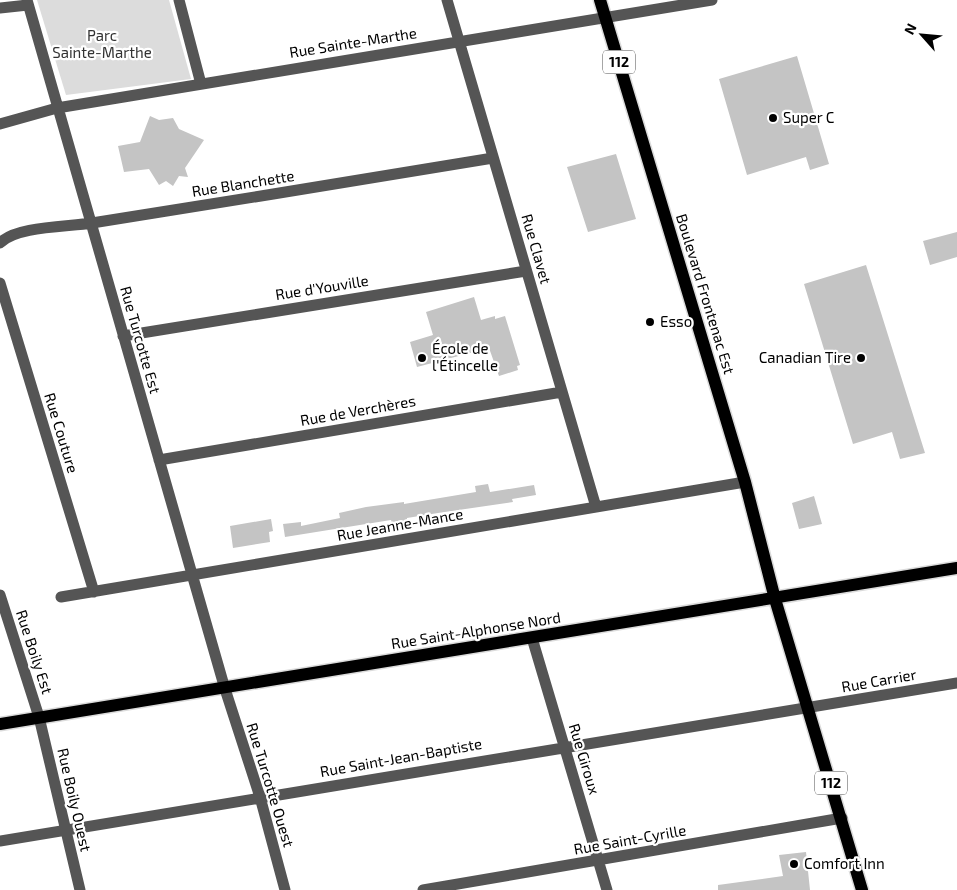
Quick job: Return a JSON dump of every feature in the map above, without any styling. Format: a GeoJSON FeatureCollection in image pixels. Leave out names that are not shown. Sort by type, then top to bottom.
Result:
{"type":"FeatureCollection","features":[{"type":"Feature","properties":{"kind":"main road","name":"Boulevard Frontenac Est"},"geometry":{"type":"LineString","coordinates":[[600,0],[745,482],[775,598]]}},
{"type":"Feature","properties":{"kind":"main road","name":"Rue Saint-Alphonse Nord"},"geometry":{"type":"LineString","coordinates":[[0,724],[225,689],[957,568]]}},
{"type":"Feature","properties":{"kind":"main road","name":"112"},"geometry":{"type":"LineString","coordinates":[[775,598],[862,890]]}},
{"type":"Feature","properties":{"kind":"street"},"geometry":{"type":"LineString","coordinates":[[179,0],[201,84]]}},
{"type":"Feature","properties":{"kind":"street","name":"Rue Clavet"},"geometry":{"type":"LineString","coordinates":[[447,0],[596,507]]}},
{"type":"Feature","properties":{"kind":"street","name":"Rue Sainte-Marthe"},"geometry":{"type":"LineString","coordinates":[[0,124],[57,108],[712,0]]}},
{"type":"Feature","properties":{"kind":"street"},"geometry":{"type":"LineString","coordinates":[[0,8],[27,2]]}},
{"type":"Feature","properties":{"kind":"street","name":"Rue Turcotte Est"},"geometry":{"type":"LineString","coordinates":[[27,2],[225,689]]}},
{"type":"Feature","properties":{"kind":"street","name":"Rue Blanchette"},"geometry":{"type":"LineString","coordinates":[[0,242],[17,233],[90,224],[493,158]]}},
{"type":"Feature","properties":{"kind":"street","name":"Rue d'Youville"},"geometry":{"type":"LineString","coordinates":[[123,336],[526,270]]}},
{"type":"Feature","properties":{"kind":"street","name":"Rue Couture"},"geometry":{"type":"LineString","coordinates":[[0,284],[94,592]]}},
{"type":"Feature","properties":{"kind":"street","name":"Rue de Verchères"},"geometry":{"type":"LineString","coordinates":[[159,460],[562,392]]}},
{"type":"Feature","properties":{"kind":"street","name":"Rue Jeanne-Mance"},"geometry":{"type":"LineString","coordinates":[[61,597],[745,482]]}},
{"type":"Feature","properties":{"kind":"street","name":"Rue Boily Est"},"geometry":{"type":"LineString","coordinates":[[0,595],[39,717]]}},
{"type":"Feature","properties":{"kind":"street","name":"Rue Giroux"},"geometry":{"type":"LineString","coordinates":[[532,638],[607,890]]}},
{"type":"Feature","properties":{"kind":"street","name":"Rue Carrier"},"geometry":{"type":"LineString","coordinates":[[807,708],[957,683]]}},
{"type":"Feature","properties":{"kind":"street","name":"Rue Turcotte Ouest"},"geometry":{"type":"LineString","coordinates":[[225,689],[260,797],[285,890]]}},
{"type":"Feature","properties":{"kind":"street","name":"Rue Saint-Jean-Baptiste"},"geometry":{"type":"LineString","coordinates":[[0,841],[565,746],[807,708]]}},
{"type":"Feature","properties":{"kind":"street","name":"Rue Boily Ouest"},"geometry":{"type":"LineString","coordinates":[[39,717],[80,890]]}},
{"type":"Feature","properties":{"kind":"street","name":"Rue Saint-Cyrille"},"geometry":{"type":"LineString","coordinates":[[423,890],[842,818]]}},
{"type":"Feature","properties":{"kind":"green space","name":"Parc Sainte-Marthe"},"geometry":{"type":"Polygon","coordinates":[[[37,0],[169,0],[191,79],[66,95],[37,0]]]}},
{"type":"Feature","properties":{"kind":"building","name":"Super C"},"geometry":{"type":"Polygon","coordinates":[[[797,56],[829,164],[810,170],[806,157],[747,175],[719,79],[797,56]]]}},
{"type":"Feature","properties":{"kind":"building"},"geometry":{"type":"Polygon","coordinates":[[[150,116],[159,120],[173,118],[179,129],[204,140],[185,168],[188,177],[179,176],[173,186],[166,181],[159,185],[149,169],[124,172],[118,146],[140,142],[150,116]]]}},
{"type":"Feature","properties":{"kind":"building"},"geometry":{"type":"Polygon","coordinates":[[[616,154],[636,219],[588,232],[567,167],[616,154]]]}},
{"type":"Feature","properties":{"kind":"building"},"geometry":{"type":"Polygon","coordinates":[[[957,232],[957,257],[930,265],[923,241],[957,232]]]}},
{"type":"Feature","properties":{"kind":"building","name":"Canadian Tire"},"geometry":{"type":"Polygon","coordinates":[[[866,265],[925,453],[900,459],[892,432],[853,444],[804,284],[866,265]]]}},
{"type":"Feature","properties":{"kind":"building"},"geometry":{"type":"Polygon","coordinates":[[[474,297],[481,320],[495,316],[495,319],[505,316],[520,365],[517,366],[518,370],[499,376],[489,348],[417,367],[410,342],[433,335],[426,312],[474,297]]]}},
{"type":"Feature","properties":{"kind":"building"},"geometry":{"type":"Polygon","coordinates":[[[488,484],[490,492],[534,485],[536,495],[512,499],[513,502],[407,518],[407,520],[392,523],[391,520],[285,537],[283,524],[301,522],[301,526],[340,518],[339,513],[366,507],[404,502],[404,504],[476,492],[475,486],[488,484]]]}},
{"type":"Feature","properties":{"kind":"building"},"geometry":{"type":"Polygon","coordinates":[[[814,496],[822,524],[799,529],[792,503],[814,496]]]}},
{"type":"Feature","properties":{"kind":"building"},"geometry":{"type":"Polygon","coordinates":[[[271,519],[273,531],[269,532],[270,542],[233,548],[230,526],[271,519]]]}},
{"type":"Feature","properties":{"kind":"building","name":"Comfort Inn"},"geometry":{"type":"Polygon","coordinates":[[[806,852],[810,890],[718,890],[718,885],[783,876],[779,855],[806,852]]]}},
{"type":"Feature","properties":{"kind":"place","name":"Super C"},"geometry":{"type":"Point","coordinates":[773,118]}},
{"type":"Feature","properties":{"kind":"place","name":"Esso"},"geometry":{"type":"Point","coordinates":[650,322]}},
{"type":"Feature","properties":{"kind":"place","name":"École de l'Étincelle"},"geometry":{"type":"Point","coordinates":[422,358]}},
{"type":"Feature","properties":{"kind":"place","name":"Canadian Tire"},"geometry":{"type":"Point","coordinates":[861,358]}},
{"type":"Feature","properties":{"kind":"place","name":"Comfort Inn"},"geometry":{"type":"Point","coordinates":[794,864]}}]}
